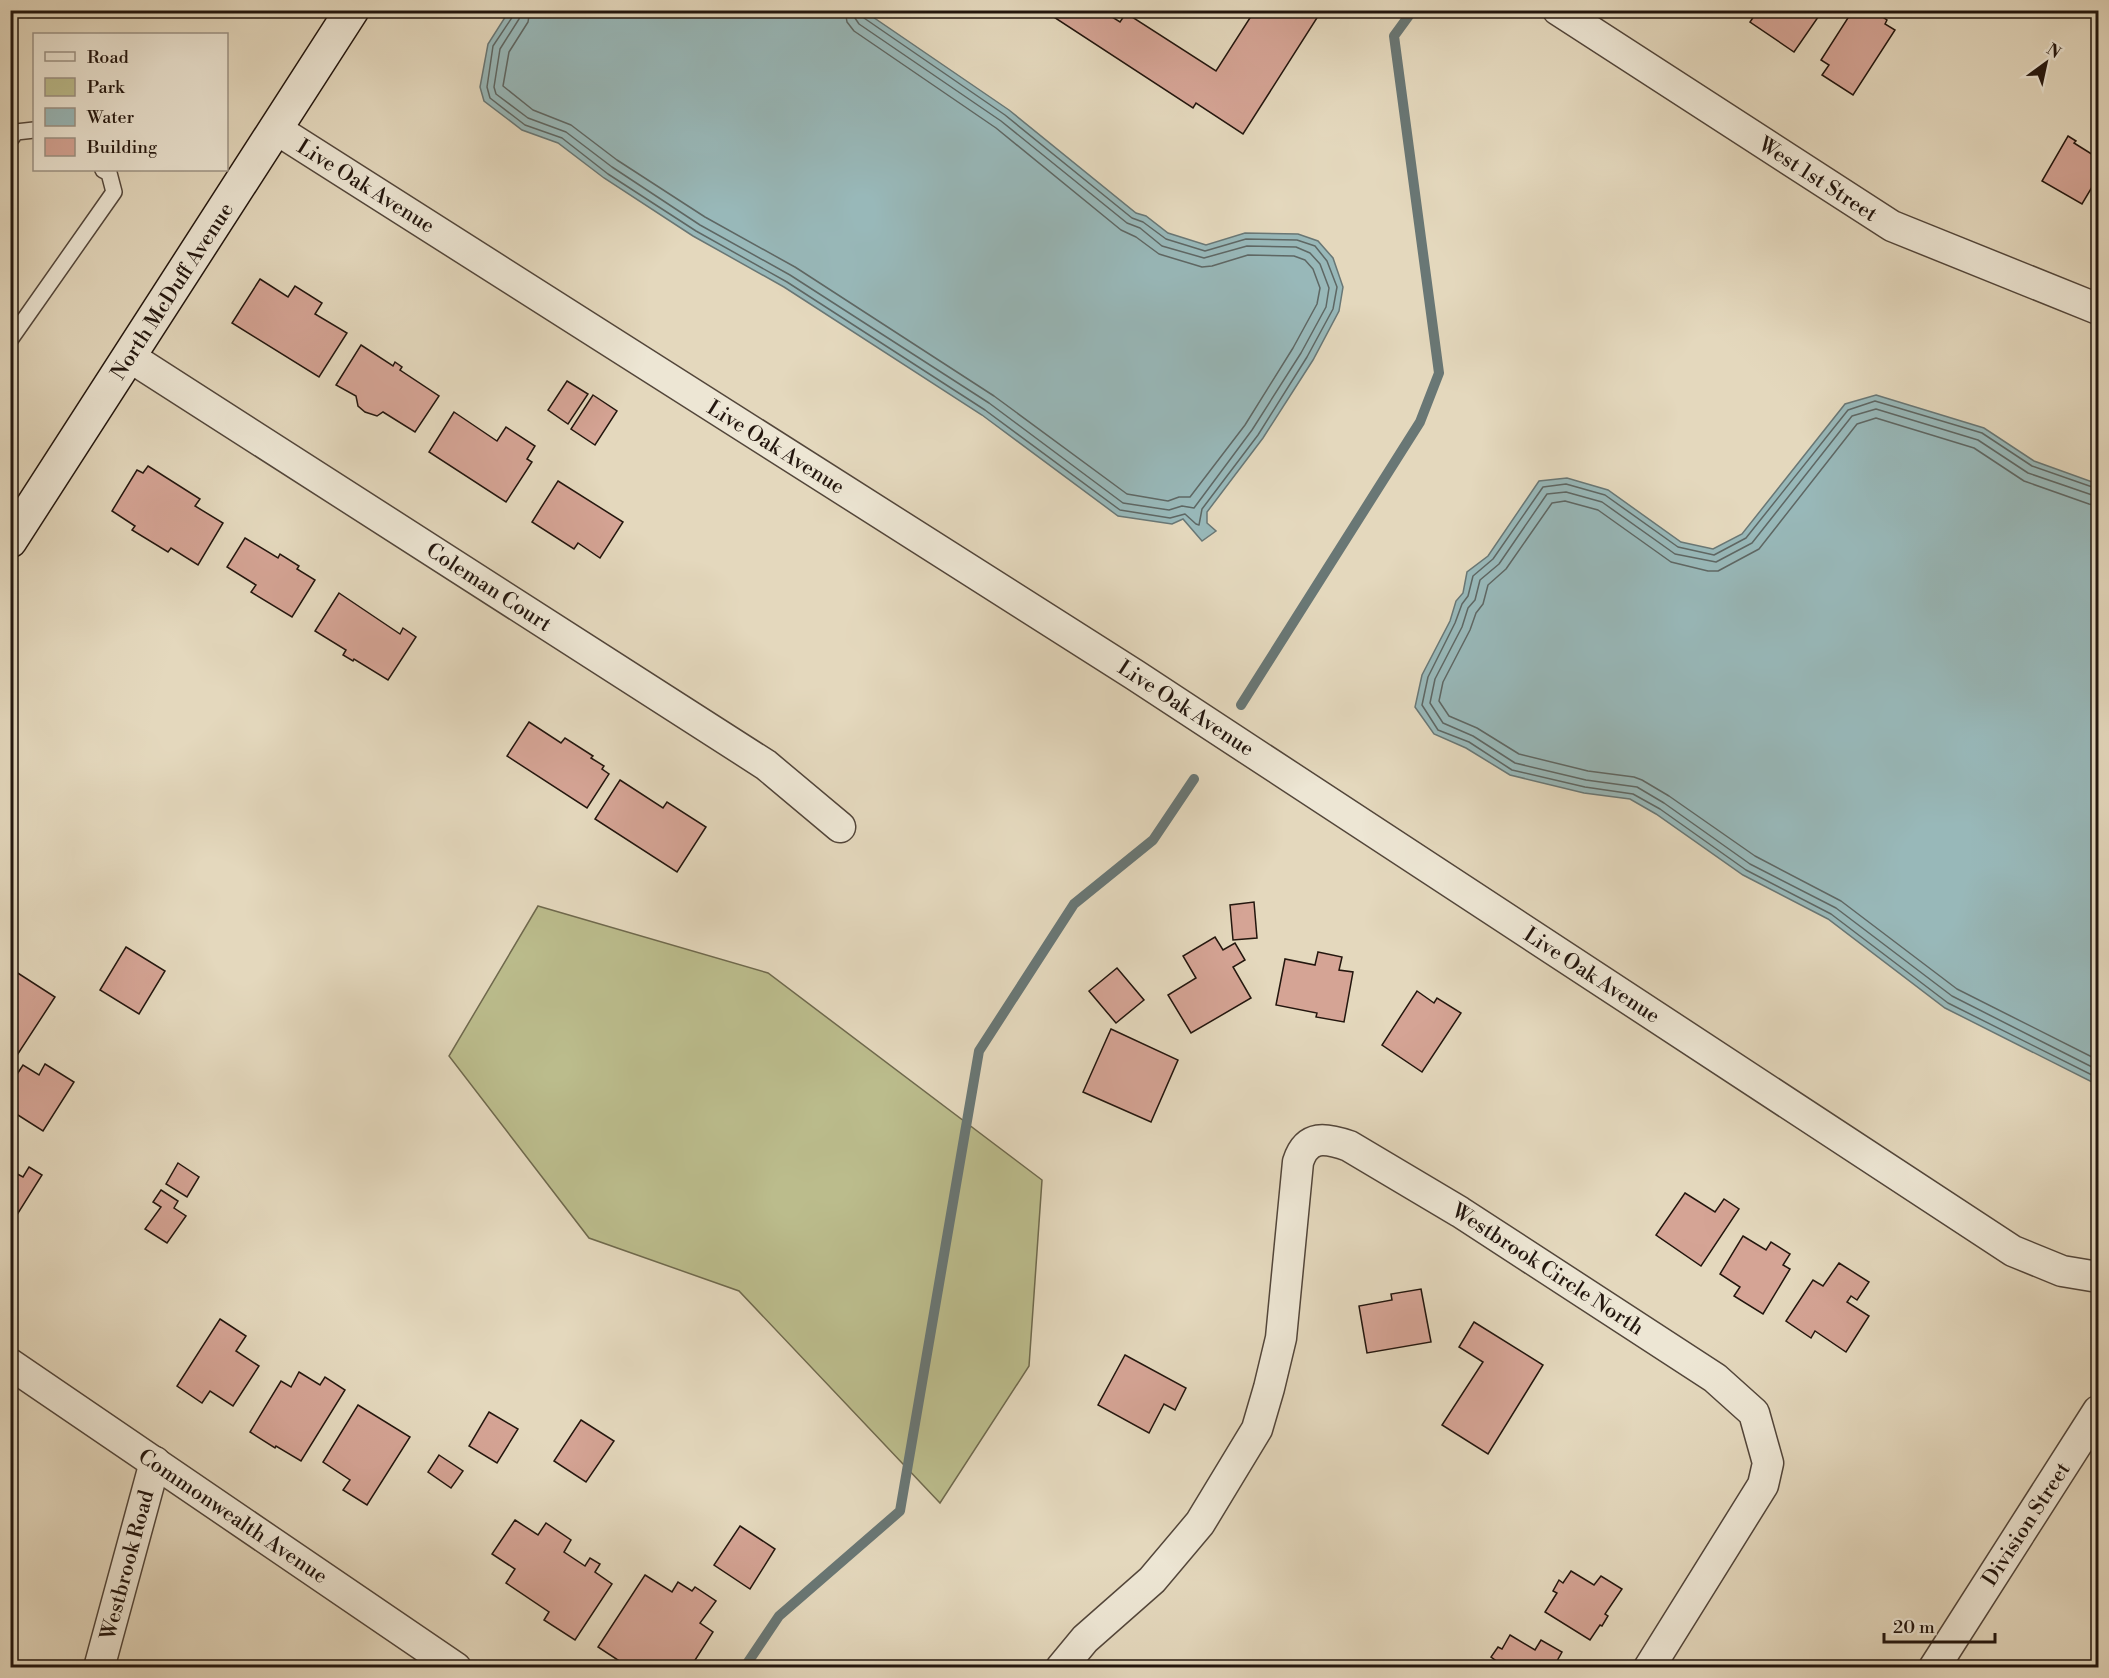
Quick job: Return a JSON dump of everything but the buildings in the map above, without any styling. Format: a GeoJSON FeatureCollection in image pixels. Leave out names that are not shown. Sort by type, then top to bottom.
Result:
{"type":"FeatureCollection","features":[{"type":"Feature","properties":{"kind":"main road","name":"North McDuff Avenue"},"geometry":{"type":"LineString","coordinates":[[10,542],[352,10]]}},
{"type":"Feature","properties":{"kind":"street","name":"West 1st Street"},"geometry":{"type":"LineString","coordinates":[[1558,10],[1892,226],[2098,309]]}},
{"type":"Feature","properties":{"kind":"street","name":"Live Oak Avenue"},"geometry":{"type":"LineString","coordinates":[[276,129],[1135,675],[2013,1251],[2062,1271],[2098,1277]]}},
{"type":"Feature","properties":{"kind":"street","name":"Coleman Court"},"geometry":{"type":"LineString","coordinates":[[130,357],[766,765],[840,827]]}},
{"type":"Feature","properties":{"kind":"street","name":"Westbrook Circle North"},"geometry":{"type":"LineString","coordinates":[[1061,1668],[1085,1638],[1152,1581],[1200,1523],[1257,1429],[1281,1338],[1298,1162],[1302,1151],[1310,1143],[1330,1139],[1349,1146],[1460,1212],[1715,1377],[1754,1413],[1768,1463],[1763,1485],[1649,1668]]}},
{"type":"Feature","properties":{"kind":"street","name":"Commonwealth Avenue"},"geometry":{"type":"LineString","coordinates":[[10,1364],[456,1668]]}},
{"type":"Feature","properties":{"kind":"street","name":"Division Street"},"geometry":{"type":"LineString","coordinates":[[1934,1668],[2098,1411]]}},
{"type":"Feature","properties":{"kind":"street","name":"Westbrook Road"},"geometry":{"type":"LineString","coordinates":[[99,1668],[154,1462]]}},
{"type":"Feature","properties":{"kind":"lane"},"geometry":{"type":"LineString","coordinates":[[10,140],[16,132],[33,130]]}},
{"type":"Feature","properties":{"kind":"lane"},"geometry":{"type":"LineString","coordinates":[[10,340],[114,192],[109,173],[105,171]]}},
{"type":"Feature","properties":{"kind":"green space"},"geometry":{"type":"Polygon","coordinates":[[[538,906],[768,973],[1042,1180],[1029,1366],[940,1503],[739,1291],[589,1238],[449,1056],[538,906]]]}},
{"type":"Feature","properties":{"kind":"water"},"geometry":{"type":"Polygon","coordinates":[[[509,11],[864,11],[1009,110],[1136,213],[1146,216],[1168,233],[1206,245],[1245,233],[1298,234],[1318,241],[1333,258],[1343,287],[1339,311],[1313,360],[1263,438],[1207,512],[1207,523],[1216,531],[1202,541],[1183,519],[1172,524],[1118,516],[982,415],[784,287],[693,236],[604,178],[558,143],[522,130],[484,101],[480,87],[488,44],[509,11]]]}},
{"type":"Feature","properties":{"kind":"water"},"geometry":{"type":"Polygon","coordinates":[[[1876,395],[1984,428],[2034,461],[2098,484],[2098,1085],[1945,1008],[1828,919],[1743,875],[1656,814],[1630,799],[1584,793],[1510,775],[1466,748],[1434,734],[1415,707],[1422,675],[1450,621],[1456,601],[1463,593],[1467,572],[1488,556],[1539,481],[1567,478],[1608,490],[1681,542],[1713,549],[1742,534],[1845,404],[1876,395]]]}},
{"type":"Feature","properties":{"kind":"waterway"},"geometry":{"type":"LineString","coordinates":[[1241,705],[1420,422],[1439,373],[1394,36],[1413,10]]}},
{"type":"Feature","properties":{"kind":"waterway"},"geometry":{"type":"LineString","coordinates":[[744,1668],[779,1616],[900,1511],[979,1051],[1074,904],[1153,840],[1194,779]]}}]}
